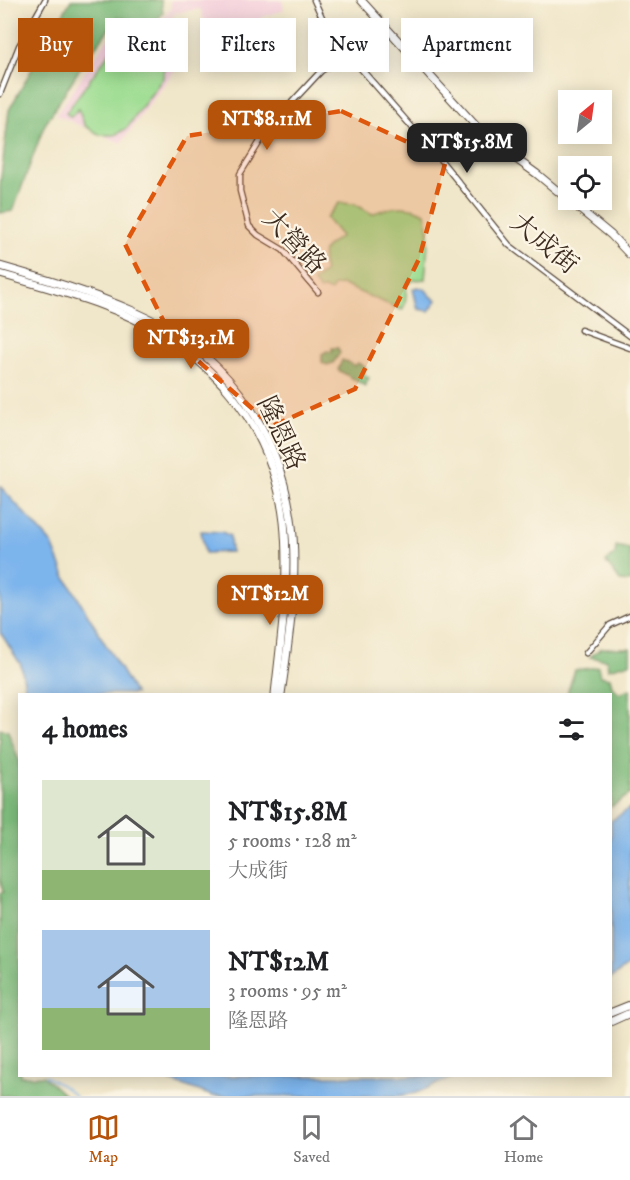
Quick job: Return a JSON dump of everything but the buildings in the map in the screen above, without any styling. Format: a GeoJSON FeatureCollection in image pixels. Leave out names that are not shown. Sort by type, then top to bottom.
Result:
{"type":"FeatureCollection","features":[{"type":"Feature","properties":{"kind":"main road"},"geometry":{"type":"LineString","coordinates":[[361,0],[376,18]]}},
{"type":"Feature","properties":{"kind":"main road"},"geometry":{"type":"LineString","coordinates":[[389,33],[487,138],[537,174],[611,235],[630,255]]}},
{"type":"Feature","properties":{"kind":"main road","name":"隆恩路"},"geometry":{"type":"LineString","coordinates":[[0,266],[60,283],[135,311],[189,342],[212,361],[250,405],[272,449],[284,482],[289,510],[286,659],[281,693]]}},
{"type":"Feature","properties":{"kind":"main road","name":"隆恩路"},"geometry":{"type":"LineString","coordinates":[[0,274],[98,304],[131,318],[184,349],[213,374],[244,409],[269,459],[284,521],[289,560],[275,693]]}},
{"type":"Feature","properties":{"kind":"main road"},"geometry":{"type":"LineString","coordinates":[[612,1021],[625,1013],[630,1005]]}},
{"type":"Feature","properties":{"kind":"street"},"geometry":{"type":"LineString","coordinates":[[0,94],[19,46],[45,0]]}},
{"type":"Feature","properties":{"kind":"street","name":"大成街"},"geometry":{"type":"LineString","coordinates":[[314,0],[322,18]]}},
{"type":"Feature","properties":{"kind":"street","name":"大營路"},"geometry":{"type":"LineString","coordinates":[[318,292],[283,250],[258,235],[249,226],[240,191],[240,174],[268,127],[320,72]]}},
{"type":"Feature","properties":{"kind":"street","name":"大成街"},"geometry":{"type":"LineString","coordinates":[[364,72],[439,158],[509,245],[630,336]]}},
{"type":"Feature","properties":{"kind":"street"},"geometry":{"type":"LineString","coordinates":[[581,330],[630,348]]}},
{"type":"Feature","properties":{"kind":"street"},"geometry":{"type":"LineString","coordinates":[[586,653],[610,625],[630,616]]}},
{"type":"Feature","properties":{"kind":"highlighted area"},"geometry":{"type":"Polygon","coordinates":[[[341,111],[446,160],[419,259],[355,389],[272,426],[172,338],[125,244],[187,136],[341,111]]]}},
{"type":"Feature","properties":{"kind":"shaded area"},"geometry":{"type":"Polygon","coordinates":[[[171,0],[282,0],[284,10],[261,18],[203,18],[201,9],[175,13],[172,18],[163,18],[169,10],[171,11],[171,0]]]}},
{"type":"Feature","properties":{"kind":"shaded area"},"geometry":{"type":"Polygon","coordinates":[[[105,43],[105,72],[173,72],[121,143],[56,115],[85,72],[93,72],[93,60],[105,43]]]}},
{"type":"Feature","properties":{"kind":"green space"},"geometry":{"type":"Polygon","coordinates":[[[71,0],[161,0],[163,13],[159,18],[105,18],[105,34],[93,50],[93,18],[61,18],[71,0]]]}},
{"type":"Feature","properties":{"kind":"green space"},"geometry":{"type":"Polygon","coordinates":[[[105,59],[105,72],[163,72],[163,78],[127,128],[115,135],[100,135],[85,126],[78,109],[71,117],[66,113],[105,59]]]}},
{"type":"Feature","properties":{"kind":"green space"},"geometry":{"type":"Polygon","coordinates":[[[30,72],[78,72],[44,126],[13,211],[0,213],[0,186],[9,110],[30,72]]]}},
{"type":"Feature","properties":{"kind":"green space"},"geometry":{"type":"Polygon","coordinates":[[[339,203],[355,204],[372,214],[399,207],[412,208],[425,213],[429,231],[425,279],[414,280],[407,284],[405,304],[402,310],[343,285],[334,286],[331,291],[319,290],[313,281],[325,272],[322,258],[324,250],[341,236],[326,218],[339,203]]]}},
{"type":"Feature","properties":{"kind":"green space"},"geometry":{"type":"Polygon","coordinates":[[[332,348],[338,348],[340,353],[333,363],[327,365],[322,362],[322,354],[327,351],[332,352],[332,348]]]}},
{"type":"Feature","properties":{"kind":"green space"},"geometry":{"type":"Polygon","coordinates":[[[342,360],[354,366],[358,363],[366,368],[363,374],[369,378],[365,386],[338,370],[342,360]]]}},
{"type":"Feature","properties":{"kind":"green space"},"geometry":{"type":"Polygon","coordinates":[[[616,546],[630,549],[630,582],[620,581],[606,562],[615,554],[616,546]]]}},
{"type":"Feature","properties":{"kind":"green space"},"geometry":{"type":"Polygon","coordinates":[[[601,648],[630,648],[630,663],[608,669],[607,660],[590,657],[601,648]]]}},
{"type":"Feature","properties":{"kind":"green space"},"geometry":{"type":"Polygon","coordinates":[[[598,667],[600,676],[610,678],[612,686],[619,693],[630,689],[630,794],[612,806],[612,693],[567,693],[575,670],[598,667]]]}},
{"type":"Feature","properties":{"kind":"green space"},"geometry":{"type":"Polygon","coordinates":[[[0,729],[8,731],[18,758],[18,1077],[44,1077],[65,1096],[0,1096],[0,894],[3,892],[0,879],[0,729]]]}},
{"type":"Feature","properties":{"kind":"water"},"geometry":{"type":"Polygon","coordinates":[[[417,287],[425,289],[437,300],[429,311],[418,309],[413,289],[417,287]]]}},
{"type":"Feature","properties":{"kind":"water"},"geometry":{"type":"Polygon","coordinates":[[[0,486],[52,544],[65,576],[134,693],[26,693],[21,665],[0,632],[0,486]]]}},
{"type":"Feature","properties":{"kind":"water"},"geometry":{"type":"Polygon","coordinates":[[[201,531],[222,532],[230,536],[231,552],[205,553],[201,531]]]}},
{"type":"Feature","properties":{"kind":"water"},"geometry":{"type":"Polygon","coordinates":[[[630,808],[630,964],[612,977],[612,820],[630,808]]]}},
{"type":"Feature","properties":{"kind":"water"},"geometry":{"type":"Polygon","coordinates":[[[160,1077],[454,1077],[416,1093],[396,1096],[213,1096],[160,1077]]]}},
{"type":"Feature","properties":{"kind":"waterway"},"geometry":{"type":"LineString","coordinates":[[47,1077],[75,1096]]}}]}
